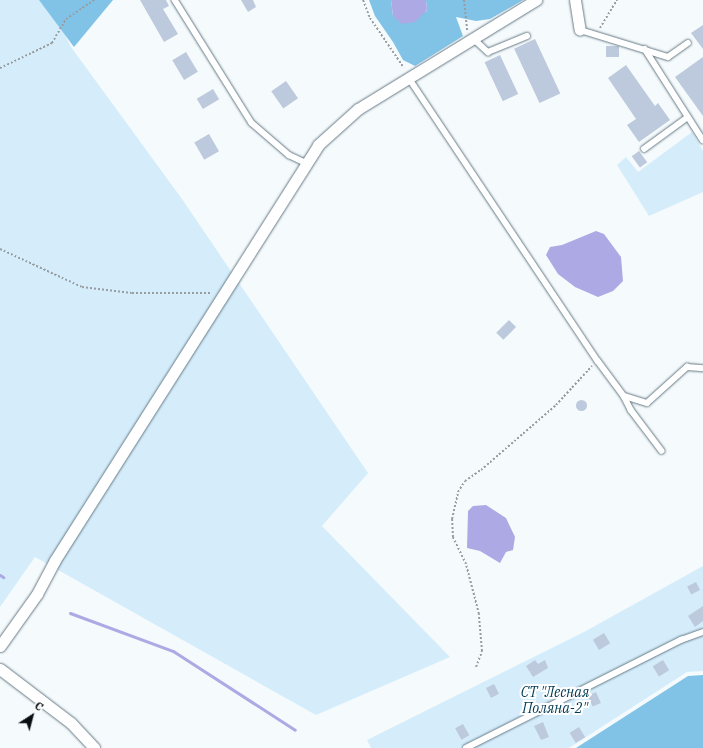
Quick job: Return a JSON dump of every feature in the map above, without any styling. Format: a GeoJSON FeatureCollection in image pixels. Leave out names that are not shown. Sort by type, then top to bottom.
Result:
{"type":"FeatureCollection","features":[{"type":"Feature","properties":{"kind":"street"},"geometry":{"type":"LineString","coordinates":[[0,646],[37,594],[55,560],[318,144],[340,122],[471,39],[536,0]]}},
{"type":"Feature","properties":{"kind":"street"},"geometry":{"type":"LineString","coordinates":[[575,0],[580,30]]}},
{"type":"Feature","properties":{"kind":"street"},"geometry":{"type":"LineString","coordinates":[[0,668],[71,723],[94,748]]}},
{"type":"Feature","properties":{"kind":"lane"},"geometry":{"type":"LineString","coordinates":[[175,0],[252,123],[289,155],[306,163]]}},
{"type":"Feature","properties":{"kind":"lane"},"geometry":{"type":"LineString","coordinates":[[580,30],[668,57],[688,42]]}},
{"type":"Feature","properties":{"kind":"lane"},"geometry":{"type":"LineString","coordinates":[[471,39],[488,52],[527,36]]}},
{"type":"Feature","properties":{"kind":"lane"},"geometry":{"type":"LineString","coordinates":[[645,49],[703,140]]}},
{"type":"Feature","properties":{"kind":"lane"},"geometry":{"type":"LineString","coordinates":[[409,78],[598,361],[624,396],[630,410],[662,451]]}},
{"type":"Feature","properties":{"kind":"lane"},"geometry":{"type":"LineString","coordinates":[[644,149],[688,117]]}},
{"type":"Feature","properties":{"kind":"lane"},"geometry":{"type":"LineString","coordinates":[[624,396],[647,402],[687,367],[703,368]]}},
{"type":"Feature","properties":{"kind":"lane"},"geometry":{"type":"LineString","coordinates":[[466,748],[675,643],[703,632]]}},
{"type":"Feature","properties":{"kind":"path"},"geometry":{"type":"LineString","coordinates":[[0,68],[52,44],[66,19],[94,0]]}},
{"type":"Feature","properties":{"kind":"path"},"geometry":{"type":"LineString","coordinates":[[363,0],[370,18],[409,78]]}},
{"type":"Feature","properties":{"kind":"path"},"geometry":{"type":"LineString","coordinates":[[464,0],[471,39]]}},
{"type":"Feature","properties":{"kind":"path"},"geometry":{"type":"LineString","coordinates":[[593,35],[600,28],[617,0]]}},
{"type":"Feature","properties":{"kind":"path"},"geometry":{"type":"LineString","coordinates":[[0,249],[82,288],[132,293],[224,293]]}},
{"type":"Feature","properties":{"kind":"path"},"geometry":{"type":"LineString","coordinates":[[476,667],[482,651],[480,614],[466,564],[453,537],[452,519],[458,492],[465,481],[481,470],[556,405],[581,375],[598,361]]}},
{"type":"Feature","properties":{"kind":"green space"},"geometry":{"type":"Polygon","coordinates":[[[0,0],[48,0],[71,47],[182,199],[368,473],[322,526],[450,657],[316,715],[35,557],[0,607],[0,0]]]}},
{"type":"Feature","properties":{"kind":"green space"},"geometry":{"type":"Polygon","coordinates":[[[692,132],[703,151],[703,192],[649,216],[617,165],[626,157],[638,172],[692,132]]]}},
{"type":"Feature","properties":{"kind":"green space","name":"СТ \"Лесная Поляна-2\""},"geometry":{"type":"Polygon","coordinates":[[[703,566],[703,671],[687,672],[569,748],[371,748],[367,740],[584,632],[703,566]]]}},
{"type":"Feature","properties":{"kind":"shaded area"},"geometry":{"type":"Polygon","coordinates":[[[39,0],[113,0],[74,47],[39,0]]]}},
{"type":"Feature","properties":{"kind":"shaded area"},"geometry":{"type":"Polygon","coordinates":[[[369,0],[391,0],[393,16],[427,11],[426,0],[523,0],[490,19],[476,21],[456,17],[463,36],[415,66],[403,60],[393,42],[375,16],[369,0]]]}},
{"type":"Feature","properties":{"kind":"shaded area"},"geometry":{"type":"Polygon","coordinates":[[[391,0],[426,0],[427,10],[415,22],[402,24],[393,16],[391,0]]]}},
{"type":"Feature","properties":{"kind":"shaded area"},"geometry":{"type":"Polygon","coordinates":[[[596,231],[604,234],[621,257],[623,281],[613,291],[598,297],[575,287],[558,274],[546,255],[550,247],[562,245],[596,231]]]}},
{"type":"Feature","properties":{"kind":"shaded area"},"geometry":{"type":"Polygon","coordinates":[[[486,505],[506,518],[515,537],[513,550],[506,552],[500,563],[480,551],[467,548],[468,511],[473,506],[486,505]]]}},
{"type":"Feature","properties":{"kind":"shaded area"},"geometry":{"type":"Polygon","coordinates":[[[703,675],[703,748],[576,748],[688,676],[703,675]]]}},
{"type":"Feature","properties":{"kind":"building"},"geometry":{"type":"Polygon","coordinates":[[[140,0],[166,0],[169,6],[163,9],[178,34],[164,42],[140,0]]]}},
{"type":"Feature","properties":{"kind":"building"},"geometry":{"type":"Polygon","coordinates":[[[241,0],[253,0],[256,7],[248,12],[241,0]]]}},
{"type":"Feature","properties":{"kind":"building"},"geometry":{"type":"Polygon","coordinates":[[[703,25],[703,49],[691,33],[703,25]]]}},
{"type":"Feature","properties":{"kind":"building"},"geometry":{"type":"Polygon","coordinates":[[[535,39],[560,93],[540,103],[514,49],[535,39]]]}},
{"type":"Feature","properties":{"kind":"building"},"geometry":{"type":"Polygon","coordinates":[[[606,46],[619,46],[619,57],[606,57],[606,46]]]}},
{"type":"Feature","properties":{"kind":"building"},"geometry":{"type":"Polygon","coordinates":[[[186,52],[198,72],[184,80],[172,60],[186,52]]]}},
{"type":"Feature","properties":{"kind":"building"},"geometry":{"type":"Polygon","coordinates":[[[500,55],[518,94],[503,101],[485,62],[500,55]]]}},
{"type":"Feature","properties":{"kind":"building"},"geometry":{"type":"Polygon","coordinates":[[[703,57],[703,116],[675,77],[703,57]]]}},
{"type":"Feature","properties":{"kind":"building"},"geometry":{"type":"Polygon","coordinates":[[[626,65],[655,106],[658,103],[670,120],[639,142],[627,125],[636,119],[608,78],[626,65]]]}},
{"type":"Feature","properties":{"kind":"building"},"geometry":{"type":"Polygon","coordinates":[[[286,81],[298,98],[283,109],[271,91],[286,81]]]}},
{"type":"Feature","properties":{"kind":"building"},"geometry":{"type":"Polygon","coordinates":[[[213,89],[219,99],[203,109],[197,99],[213,89]]]}},
{"type":"Feature","properties":{"kind":"building"},"geometry":{"type":"Polygon","coordinates":[[[209,134],[219,151],[204,160],[194,142],[209,134]]]}},
{"type":"Feature","properties":{"kind":"building"},"geometry":{"type":"Polygon","coordinates":[[[639,151],[647,162],[640,168],[632,156],[639,151]]]}},
{"type":"Feature","properties":{"kind":"building"},"geometry":{"type":"Polygon","coordinates":[[[509,320],[516,327],[503,340],[496,333],[509,320]]]}},
{"type":"Feature","properties":{"kind":"building"},"geometry":{"type":"Polygon","coordinates":[[[579,400],[583,400],[585,401],[585,409],[579,410],[576,407],[576,403],[579,400]]]}},
{"type":"Feature","properties":{"kind":"building"},"geometry":{"type":"Polygon","coordinates":[[[696,582],[700,590],[691,595],[687,587],[696,582]]]}},
{"type":"Feature","properties":{"kind":"building"},"geometry":{"type":"Polygon","coordinates":[[[703,606],[703,621],[695,627],[688,616],[703,606]]]}},
{"type":"Feature","properties":{"kind":"building"},"geometry":{"type":"Polygon","coordinates":[[[604,633],[610,643],[599,650],[593,640],[604,633]]]}},
{"type":"Feature","properties":{"kind":"building"},"geometry":{"type":"Polygon","coordinates":[[[535,660],[538,664],[545,660],[548,668],[533,677],[526,666],[535,660]]]}},
{"type":"Feature","properties":{"kind":"building"},"geometry":{"type":"Polygon","coordinates":[[[663,660],[669,670],[659,676],[653,666],[663,660]]]}},
{"type":"Feature","properties":{"kind":"building"},"geometry":{"type":"Polygon","coordinates":[[[494,684],[499,694],[491,698],[486,688],[494,684]]]}},
{"type":"Feature","properties":{"kind":"building"},"geometry":{"type":"Polygon","coordinates":[[[596,692],[601,703],[593,707],[588,696],[596,692]]]}},
{"type":"Feature","properties":{"kind":"building"},"geometry":{"type":"Polygon","coordinates":[[[543,722],[549,737],[541,740],[534,726],[543,722]]]}},
{"type":"Feature","properties":{"kind":"building"},"geometry":{"type":"Polygon","coordinates":[[[463,724],[469,735],[461,740],[455,728],[463,724]]]}},
{"type":"Feature","properties":{"kind":"building"},"geometry":{"type":"Polygon","coordinates":[[[579,727],[585,737],[576,743],[570,733],[579,727]]]}},
{"type":"Feature","properties":{"kind":"waterway"},"geometry":{"type":"LineString","coordinates":[[70,613],[173,651],[295,730]]}}]}
